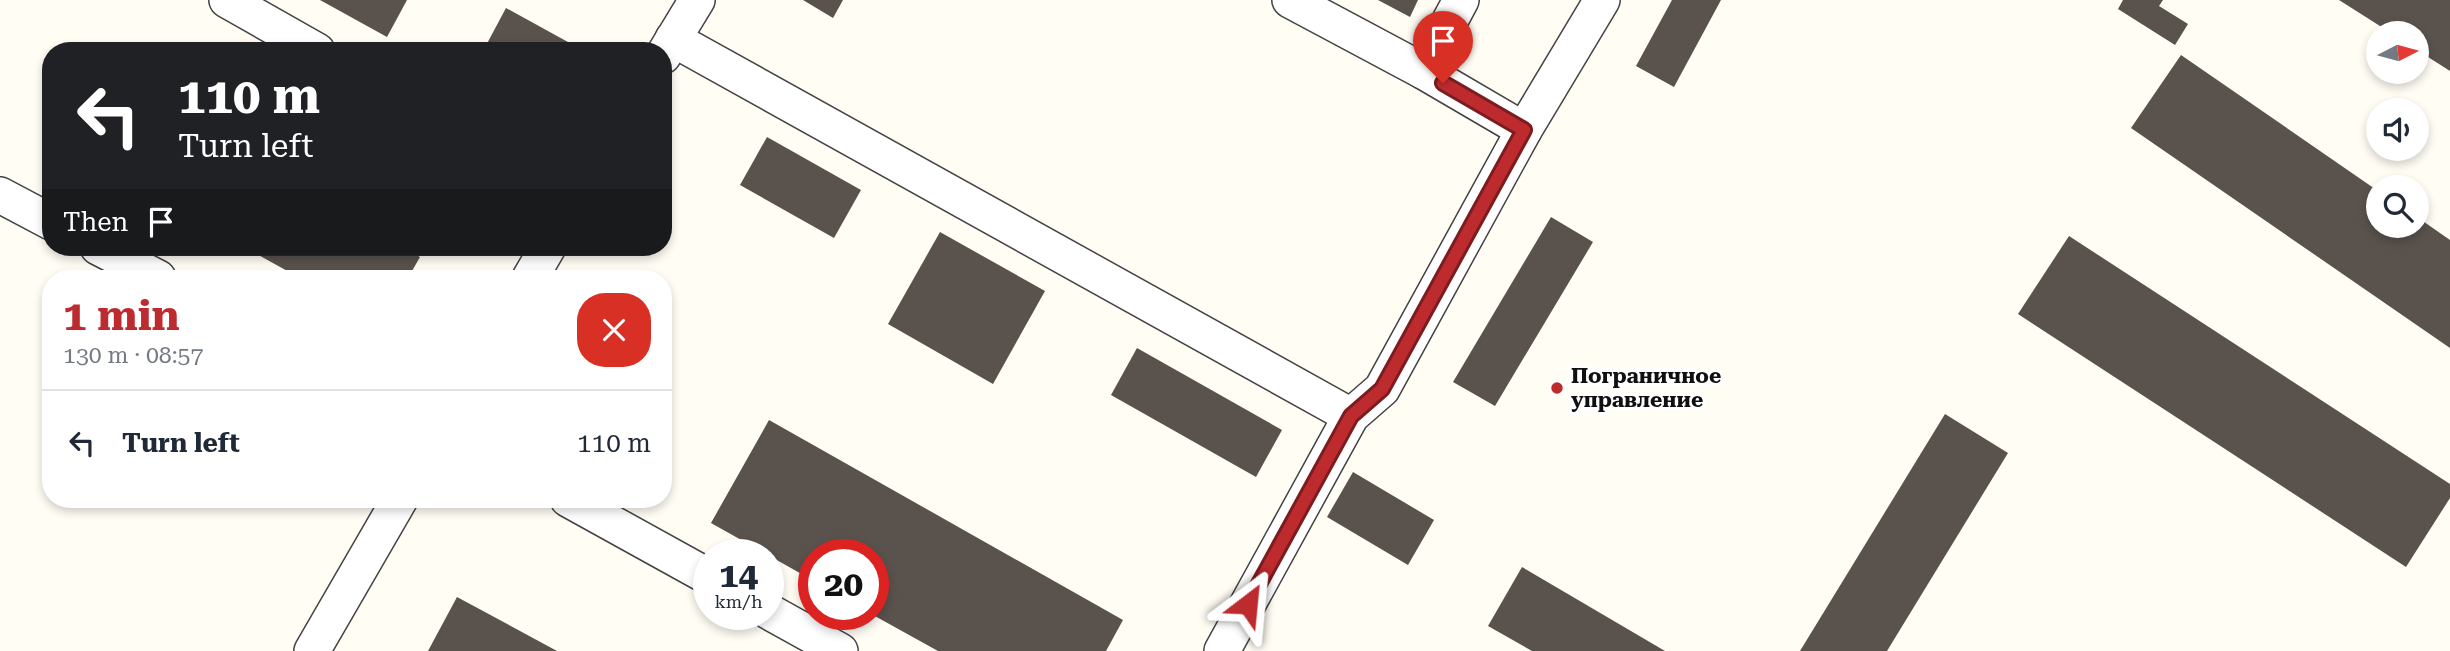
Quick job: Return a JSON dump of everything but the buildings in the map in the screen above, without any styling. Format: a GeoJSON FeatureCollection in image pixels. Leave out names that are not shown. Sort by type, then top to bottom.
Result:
{"type":"FeatureCollection","features":[{"type":"Feature","properties":{"kind":"lane"},"geometry":{"type":"LineString","coordinates":[[227,0],[301,42]]}},
{"type":"Feature","properties":{"kind":"lane"},"geometry":{"type":"LineString","coordinates":[[672,42],[697,0]]}},
{"type":"Feature","properties":{"kind":"lane"},"geometry":{"type":"LineString","coordinates":[[1290,0],[1423,71],[1524,130]]}},
{"type":"Feature","properties":{"kind":"lane"},"geometry":{"type":"LineString","coordinates":[[1423,71],[1461,0]]}},
{"type":"Feature","properties":{"kind":"lane"},"geometry":{"type":"LineString","coordinates":[[1222,651],[1351,416],[1382,389],[1524,130],[1602,0]]}},
{"type":"Feature","properties":{"kind":"lane"},"geometry":{"type":"LineString","coordinates":[[672,50],[1351,416]]}},
{"type":"Feature","properties":{"kind":"lane"},"geometry":{"type":"LineString","coordinates":[[0,195],[42,217]]}},
{"type":"Feature","properties":{"kind":"lane"},"geometry":{"type":"LineString","coordinates":[[115,256],[143,270]]}},
{"type":"Feature","properties":{"kind":"lane"},"geometry":{"type":"LineString","coordinates":[[312,651],[395,508]]}},
{"type":"Feature","properties":{"kind":"lane"},"geometry":{"type":"LineString","coordinates":[[584,508],[693,568]]}},
{"type":"Feature","properties":{"kind":"lane"},"geometry":{"type":"LineString","coordinates":[[784,620],[840,651]]}},
{"type":"Feature","properties":{"kind":"place","name":"Пограничное управление"},"geometry":{"type":"Point","coordinates":[1557,388]}},
{"type":"Feature","properties":{"kind":"route"},"geometry":{"type":"LineString","coordinates":[[1248,604],[1351,416],[1382,389],[1524,130],[1443,83]]}}]}
